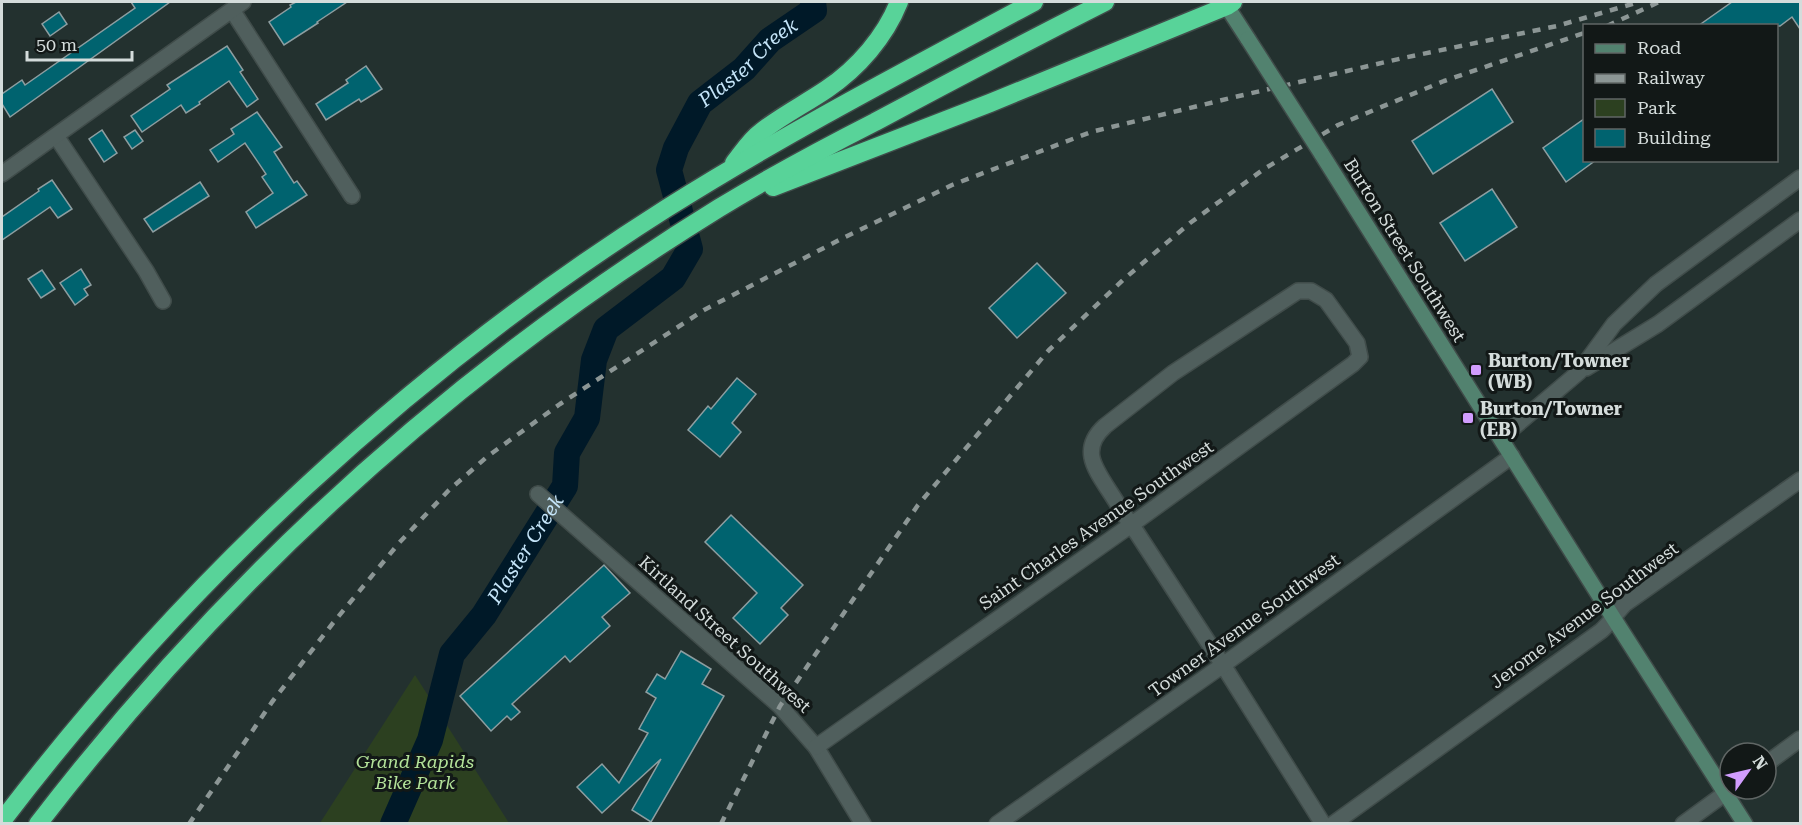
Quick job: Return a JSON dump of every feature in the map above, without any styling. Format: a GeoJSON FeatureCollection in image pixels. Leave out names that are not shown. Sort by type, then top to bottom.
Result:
{"type":"FeatureCollection","features":[{"type":"Feature","properties":{"kind":"highway"},"geometry":{"type":"LineString","coordinates":[[726,173],[759,133],[828,88],[855,66],[881,36],[899,2]]}},
{"type":"Feature","properties":{"kind":"highway"},"geometry":{"type":"LineString","coordinates":[[2,821],[51,757],[176,615],[235,553],[339,456],[422,386],[543,293],[632,231],[726,173],[883,83],[1034,2]]}},
{"type":"Feature","properties":{"kind":"highway"},"geometry":{"type":"LineString","coordinates":[[38,824],[120,721],[190,642],[271,558],[356,478],[443,404],[532,334],[625,268],[725,205],[808,157],[1105,2]]}},
{"type":"Feature","properties":{"kind":"highway"},"geometry":{"type":"LineString","coordinates":[[725,205],[990,103],[1228,3]]}},
{"type":"Feature","properties":{"kind":"main road","name":"Burton Street Southwest"},"geometry":{"type":"LineString","coordinates":[[1228,3],[1248,39],[1614,619],[1718,775]]}},
{"type":"Feature","properties":{"kind":"main road","name":"Burton Street Southwest"},"geometry":{"type":"LineString","coordinates":[[1734,801],[1745,824]]}},
{"type":"Feature","properties":{"kind":"street"},"geometry":{"type":"LineString","coordinates":[[2,174],[237,6],[352,195]]}},
{"type":"Feature","properties":{"kind":"street"},"geometry":{"type":"LineString","coordinates":[[56,136],[146,271],[163,301]]}},
{"type":"Feature","properties":{"kind":"street"},"geometry":{"type":"LineString","coordinates":[[1579,372],[1614,324],[1656,284],[1800,178]]}},
{"type":"Feature","properties":{"kind":"street"},"geometry":{"type":"LineString","coordinates":[[1501,438],[1579,372],[1658,324],[1800,220]]}},
{"type":"Feature","properties":{"kind":"street","name":"Saint Charles Avenue Southwest"},"geometry":{"type":"LineString","coordinates":[[816,747],[1131,525],[1353,364],[1360,357],[1357,343],[1326,300],[1311,291],[1298,291],[1173,373],[1096,435],[1091,447],[1093,466],[1131,525]]}},
{"type":"Feature","properties":{"kind":"street","name":"Towner Avenue Southwest"},"geometry":{"type":"LineString","coordinates":[[997,824],[1223,665],[1512,456]]}},
{"type":"Feature","properties":{"kind":"street","name":"Jerome Avenue Southwest"},"geometry":{"type":"LineString","coordinates":[[1333,824],[1602,631],[1614,619],[1618,610],[1627,603],[1800,480]]}},
{"type":"Feature","properties":{"kind":"street","name":"Kirtland Street Southwest"},"geometry":{"type":"LineString","coordinates":[[538,495],[780,706],[816,747],[863,824]]}},
{"type":"Feature","properties":{"kind":"street"},"geometry":{"type":"LineString","coordinates":[[1131,525],[1323,824]]}},
{"type":"Feature","properties":{"kind":"street"},"geometry":{"type":"LineString","coordinates":[[1778,755],[1800,739]]}},
{"type":"Feature","properties":{"kind":"street"},"geometry":{"type":"LineString","coordinates":[[1683,824],[1718,799]]}},
{"type":"Feature","properties":{"kind":"green space","name":"Grand Rapids Bike Park"},"geometry":{"type":"Polygon","coordinates":[[[415,675],[509,823],[320,823],[415,675]]]}},
{"type":"Feature","properties":{"kind":"building"},"geometry":{"type":"Polygon","coordinates":[[[131,2],[170,2],[10,117],[2,104],[2,94],[22,80],[25,85],[135,8],[131,2]]]}},
{"type":"Feature","properties":{"kind":"building"},"geometry":{"type":"Polygon","coordinates":[[[296,2],[347,2],[284,45],[269,22],[296,2]]]}},
{"type":"Feature","properties":{"kind":"building"},"geometry":{"type":"Polygon","coordinates":[[[1732,2],[1800,2],[1800,29],[1792,17],[1780,26],[1778,24],[1701,24],[1732,2]]]}},
{"type":"Feature","properties":{"kind":"building"},"geometry":{"type":"Polygon","coordinates":[[[59,12],[67,24],[50,36],[42,24],[59,12]]]}},
{"type":"Feature","properties":{"kind":"building"},"geometry":{"type":"Polygon","coordinates":[[[227,46],[243,70],[240,72],[258,99],[247,107],[229,81],[186,113],[181,105],[142,132],[131,116],[170,89],[167,85],[227,46]]]}},
{"type":"Feature","properties":{"kind":"building"},"geometry":{"type":"Polygon","coordinates":[[[366,66],[382,89],[361,102],[359,99],[326,120],[316,104],[348,83],[346,80],[366,66]]]}},
{"type":"Feature","properties":{"kind":"building"},"geometry":{"type":"Polygon","coordinates":[[[1492,89],[1513,122],[1433,174],[1412,141],[1492,89]]]}},
{"type":"Feature","properties":{"kind":"building"},"geometry":{"type":"Polygon","coordinates":[[[257,112],[282,147],[274,152],[294,183],[297,181],[307,195],[256,228],[246,212],[273,193],[262,177],[266,174],[245,143],[218,162],[210,150],[234,134],[231,129],[257,112]]]}},
{"type":"Feature","properties":{"kind":"building"},"geometry":{"type":"Polygon","coordinates":[[[1583,120],[1583,162],[1593,162],[1566,182],[1543,148],[1583,120]]]}},
{"type":"Feature","properties":{"kind":"building"},"geometry":{"type":"Polygon","coordinates":[[[102,130],[117,153],[104,162],[89,139],[102,130]]]}},
{"type":"Feature","properties":{"kind":"building"},"geometry":{"type":"Polygon","coordinates":[[[135,130],[143,141],[132,149],[124,137],[135,130]]]}},
{"type":"Feature","properties":{"kind":"building"},"geometry":{"type":"Polygon","coordinates":[[[52,180],[72,209],[58,218],[50,207],[2,240],[2,217],[52,180]]]}},
{"type":"Feature","properties":{"kind":"building"},"geometry":{"type":"Polygon","coordinates":[[[200,182],[209,196],[153,232],[144,219],[200,182]]]}},
{"type":"Feature","properties":{"kind":"building"},"geometry":{"type":"Polygon","coordinates":[[[1492,189],[1517,227],[1465,261],[1440,223],[1492,189]]]}},
{"type":"Feature","properties":{"kind":"building"},"geometry":{"type":"Polygon","coordinates":[[[1037,263],[1066,293],[1017,338],[989,308],[1037,263]]]}},
{"type":"Feature","properties":{"kind":"building"},"geometry":{"type":"Polygon","coordinates":[[[81,269],[91,285],[84,289],[88,295],[75,305],[60,283],[81,269]]]}},
{"type":"Feature","properties":{"kind":"building"},"geometry":{"type":"Polygon","coordinates":[[[42,270],[55,289],[41,298],[28,279],[42,270]]]}},
{"type":"Feature","properties":{"kind":"building"},"geometry":{"type":"Polygon","coordinates":[[[737,378],[756,394],[732,423],[741,432],[720,457],[688,430],[708,406],[711,409],[737,378]]]}},
{"type":"Feature","properties":{"kind":"building"},"geometry":{"type":"Polygon","coordinates":[[[731,515],[803,585],[781,608],[788,615],[760,644],[733,618],[757,593],[705,542],[731,515]]]}},
{"type":"Feature","properties":{"kind":"building"},"geometry":{"type":"Polygon","coordinates":[[[604,565],[630,593],[602,617],[610,626],[570,662],[565,656],[512,704],[520,712],[511,720],[507,716],[491,731],[460,696],[604,565]]]}},
{"type":"Feature","properties":{"kind":"building"},"geometry":{"type":"Polygon","coordinates":[[[681,651],[711,669],[702,684],[724,696],[651,822],[632,810],[661,759],[602,813],[577,787],[602,764],[619,783],[648,733],[639,729],[656,698],[646,692],[657,674],[665,679],[681,651]]]}},
{"type":"Feature","properties":{"kind":"waterway","name":"Plaster Creek"},"geometry":{"type":"LineString","coordinates":[[393,824],[430,740],[452,654],[484,615],[565,486],[567,453],[587,418],[594,360],[606,329],[673,278],[690,249],[669,170],[676,148],[700,103],[744,69],[770,40],[814,10],[813,2]]}},
{"type":"Feature","properties":{"kind":"railway"},"geometry":{"type":"LineString","coordinates":[[189,824],[272,702],[333,623],[399,543],[449,490],[488,456],[560,404],[704,310],[952,185],[1091,132],[1403,58],[1557,26],[1639,2]]}},
{"type":"Feature","properties":{"kind":"railway"},"geometry":{"type":"LineString","coordinates":[[1611,24],[1659,2]]}},
{"type":"Feature","properties":{"kind":"railway"},"geometry":{"type":"LineString","coordinates":[[721,824],[780,706],[918,505],[1049,350],[1124,279],[1190,223],[1264,169],[1338,125],[1444,81],[1583,33]]}},
{"type":"Feature","properties":{"kind":"place","name":"Burton/Towner (WB)"},"geometry":{"type":"Point","coordinates":[1476,370]}},
{"type":"Feature","properties":{"kind":"place","name":"Burton/Towner (EB)"},"geometry":{"type":"Point","coordinates":[1468,418]}}]}
